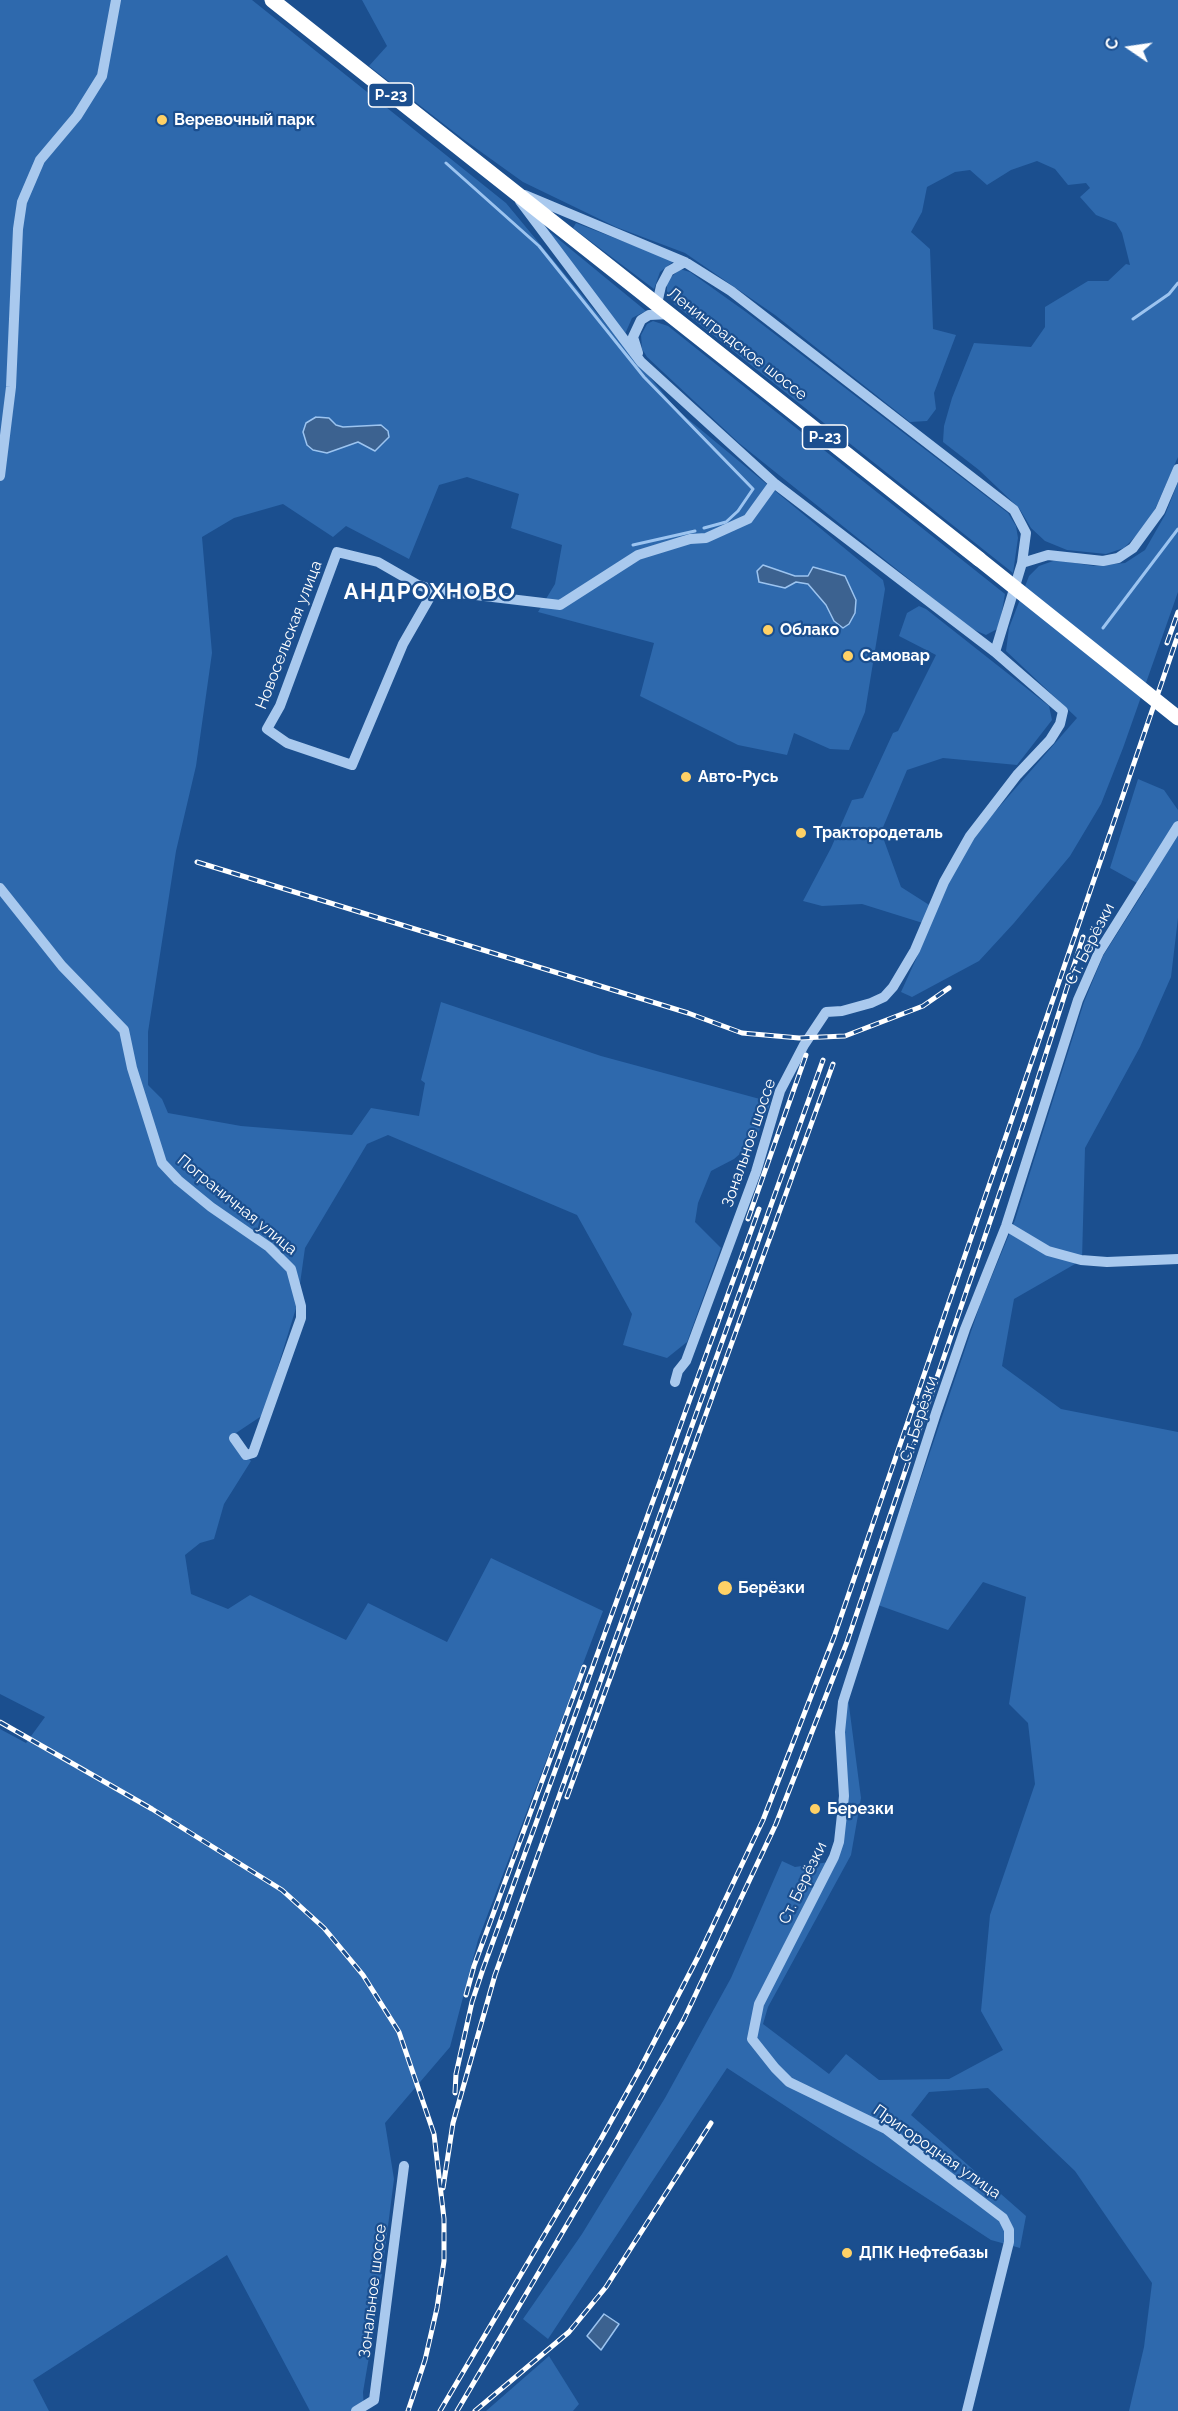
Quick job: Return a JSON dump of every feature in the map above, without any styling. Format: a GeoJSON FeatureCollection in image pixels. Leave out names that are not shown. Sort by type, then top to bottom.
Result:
{"type":"FeatureCollection","features":[{"type":"Feature","properties":{"kind":"highway","name":"Ленинградское шоссе"},"geometry":{"type":"LineString","coordinates":[[272,0],[1178,718]]}},
{"type":"Feature","properties":{"kind":"street"},"geometry":{"type":"LineString","coordinates":[[0,476],[11,387],[18,229],[22,202],[40,160],[77,116],[102,76],[116,0]]}},
{"type":"Feature","properties":{"kind":"street"},"geometry":{"type":"LineString","coordinates":[[511,189],[685,262],[731,291],[1014,510],[1026,532],[1023,563],[995,652],[774,483],[640,362],[511,189]]}},
{"type":"Feature","properties":{"kind":"street"},"geometry":{"type":"LineString","coordinates":[[657,304],[661,286],[669,271],[685,262]]}},
{"type":"Feature","properties":{"kind":"street"},"geometry":{"type":"LineString","coordinates":[[640,362],[633,337],[635,327],[649,315],[670,314]]}},
{"type":"Feature","properties":{"kind":"street"},"geometry":{"type":"LineString","coordinates":[[1023,563],[1048,555],[1104,561],[1118,558],[1133,548],[1160,511],[1178,469]]}},
{"type":"Feature","properties":{"kind":"street"},"geometry":{"type":"LineString","coordinates":[[434,590],[560,605],[638,555],[690,539],[706,538],[748,519],[774,483]]}},
{"type":"Feature","properties":{"kind":"street","name":"Новосельская улица"},"geometry":{"type":"LineString","coordinates":[[337,552],[378,562],[418,585],[434,590],[403,644],[352,765],[287,743],[267,729],[280,705],[337,552]]}},
{"type":"Feature","properties":{"kind":"street","name":"Зональное шоссе"},"geometry":{"type":"LineString","coordinates":[[675,1382],[689,1351],[756,1172],[780,1091],[804,1045],[826,1012],[842,1011],[871,1003],[884,997],[894,987],[915,950],[944,882],[970,836],[1017,775],[1040,752],[1060,724],[1063,711],[995,652]]}},
{"type":"Feature","properties":{"kind":"street","name":"Ст. Берёзки"},"geometry":{"type":"LineString","coordinates":[[752,2039],[759,2004],[834,1857],[839,1842],[844,1796],[840,1732],[843,1702],[964,1329],[1006,1227],[1074,1012],[1094,962],[1128,902],[1178,826]]}},
{"type":"Feature","properties":{"kind":"street","name":"Пограничная улица"},"geometry":{"type":"LineString","coordinates":[[0,888],[62,966],[124,1030],[132,1068],[162,1163],[178,1180],[211,1207],[269,1247],[291,1269],[301,1306],[301,1318],[253,1453],[246,1455],[234,1438]]}},
{"type":"Feature","properties":{"kind":"street"},"geometry":{"type":"LineString","coordinates":[[1006,1227],[1048,1251],[1081,1260],[1107,1262],[1178,1259]]}},
{"type":"Feature","properties":{"kind":"street","name":"Пригородная улица"},"geometry":{"type":"LineString","coordinates":[[752,2039],[789,2082],[886,2129],[1003,2218],[1009,2230],[1009,2242],[967,2411]]}},
{"type":"Feature","properties":{"kind":"street","name":"Зональное шоссе"},"geometry":{"type":"LineString","coordinates":[[356,2411],[374,2400],[404,2166]]}},
{"type":"Feature","properties":{"kind":"shaded area"},"geometry":{"type":"Polygon","coordinates":[[[0,0],[252,0],[506,203],[677,410],[883,580],[885,589],[865,712],[849,750],[830,749],[794,733],[787,755],[738,745],[640,696],[654,643],[538,612],[555,584],[562,545],[511,528],[519,494],[467,477],[439,485],[409,559],[346,526],[333,537],[283,504],[234,518],[202,537],[212,653],[196,766],[176,851],[148,1032],[148,1085],[162,1099],[168,1113],[241,1126],[352,1135],[371,1108],[419,1116],[425,1083],[421,1080],[441,1002],[601,1056],[771,1102],[755,1141],[734,1159],[711,1171],[698,1203],[695,1222],[721,1248],[687,1342],[667,1358],[623,1345],[632,1314],[577,1215],[388,1135],[367,1144],[305,1248],[297,1305],[263,1415],[230,1437],[251,1461],[224,1504],[214,1539],[200,1543],[185,1555],[191,1594],[228,1609],[250,1595],[346,1640],[368,1603],[447,1642],[491,1558],[603,1611],[478,1940],[450,2047],[385,2123],[394,2179],[378,2304],[363,2392],[364,2411],[310,2411],[227,2255],[33,2380],[49,2411],[0,2411],[0,1729],[26,1743],[45,1717],[0,1694],[0,0]]]}},
{"type":"Feature","properties":{"kind":"shaded area"},"geometry":{"type":"Polygon","coordinates":[[[362,0],[1178,0],[1178,457],[1149,523],[1124,548],[1106,554],[1067,550],[1045,541],[1031,528],[1019,508],[979,470],[943,442],[944,426],[952,398],[974,343],[1031,347],[1045,327],[1045,307],[1088,281],[1108,281],[1126,264],[1130,265],[1122,233],[1116,223],[1096,215],[1080,197],[1090,188],[1086,183],[1068,185],[1055,169],[1037,161],[1011,170],[987,185],[970,170],[955,172],[927,187],[922,212],[911,232],[930,249],[933,329],[956,335],[934,393],[936,409],[927,421],[910,422],[775,315],[685,253],[616,227],[523,182],[463,139],[369,66],[387,46],[362,0]]]}},
{"type":"Feature","properties":{"kind":"shaded area"},"geometry":{"type":"Polygon","coordinates":[[[576,223],[674,261],[660,272],[654,289],[573,228],[576,223]]]}},
{"type":"Feature","properties":{"kind":"shaded area"},"geometry":{"type":"Polygon","coordinates":[[[551,233],[646,311],[632,318],[625,334],[550,236],[551,233]]]}},
{"type":"Feature","properties":{"kind":"shaded area"},"geometry":{"type":"Polygon","coordinates":[[[680,269],[690,272],[746,312],[1008,513],[1016,526],[1018,538],[1013,573],[674,304],[667,291],[667,281],[680,269]]]}},
{"type":"Feature","properties":{"kind":"shaded area"},"geometry":{"type":"Polygon","coordinates":[[[653,321],[668,326],[1005,594],[999,628],[986,635],[970,628],[739,443],[647,357],[642,349],[641,335],[647,324],[653,321]]]}},
{"type":"Feature","properties":{"kind":"shaded area"},"geometry":{"type":"Polygon","coordinates":[[[316,417],[329,418],[336,425],[343,427],[381,425],[388,431],[389,437],[375,451],[358,442],[327,453],[313,450],[307,445],[303,432],[306,423],[316,417]]]}},
{"type":"Feature","properties":{"kind":"shaded area"},"geometry":{"type":"Polygon","coordinates":[[[1178,482],[1178,592],[1101,804],[1070,856],[979,961],[912,997],[901,992],[917,957],[926,924],[862,904],[822,906],[803,901],[831,848],[852,800],[863,798],[893,733],[898,731],[936,655],[899,636],[907,613],[919,606],[926,609],[1049,706],[1052,720],[1017,765],[943,758],[907,770],[881,832],[901,887],[934,908],[972,838],[1077,718],[1006,651],[1009,628],[1029,576],[1039,566],[1056,560],[1094,566],[1125,563],[1145,550],[1165,515],[1178,482]]]}},
{"type":"Feature","properties":{"kind":"shaded area"},"geometry":{"type":"Polygon","coordinates":[[[763,565],[795,576],[808,576],[813,567],[845,576],[856,600],[855,613],[849,624],[843,628],[834,621],[826,605],[808,584],[796,582],[785,588],[759,582],[757,571],[763,565]]]}},
{"type":"Feature","properties":{"kind":"shaded area"},"geometry":{"type":"Polygon","coordinates":[[[1138,779],[1164,790],[1178,810],[1178,918],[1171,977],[1140,1047],[1085,1148],[1082,1260],[1014,1299],[1002,1366],[1061,1409],[1178,1432],[1178,2411],[1129,2411],[1144,2347],[1152,2283],[1075,2171],[988,2088],[929,2092],[911,2115],[1026,2216],[1020,2248],[991,2240],[727,2068],[548,2339],[523,2319],[582,2234],[665,2098],[731,1978],[782,1861],[795,1867],[836,1861],[843,1732],[848,1698],[861,1798],[851,1855],[768,2007],[763,2024],[829,2074],[846,2054],[879,2080],[949,2079],[1003,2050],[981,2011],[990,1915],[1035,1784],[1028,1723],[1009,1704],[1026,1597],[983,1582],[948,1630],[878,1605],[980,1305],[1015,1220],[1084,1002],[1103,956],[1146,888],[1110,868],[1138,779]]]}},
{"type":"Feature","properties":{"kind":"shaded area"},"geometry":{"type":"Polygon","coordinates":[[[604,2314],[619,2324],[601,2350],[587,2336],[604,2314]]]}},
{"type":"Feature","properties":{"kind":"shaded area"},"geometry":{"type":"Polygon","coordinates":[[[549,2356],[579,2404],[573,2411],[486,2411],[549,2356]]]}},
{"type":"Feature","properties":{"kind":"waterway"},"geometry":{"type":"LineString","coordinates":[[446,163],[539,246],[644,377],[753,489],[738,511],[726,522],[704,528]]}},
{"type":"Feature","properties":{"kind":"waterway"},"geometry":{"type":"LineString","coordinates":[[1133,319],[1169,294],[1178,283]]}},
{"type":"Feature","properties":{"kind":"waterway"},"geometry":{"type":"LineString","coordinates":[[1103,628],[1178,529]]}},
{"type":"Feature","properties":{"kind":"waterway"},"geometry":{"type":"LineString","coordinates":[[633,545],[695,531]]}},
{"type":"Feature","properties":{"kind":"railway"},"geometry":{"type":"LineString","coordinates":[[1167,643],[1178,612]]}},
{"type":"Feature","properties":{"kind":"railway"},"geometry":{"type":"LineString","coordinates":[[440,2411],[640,2069],[699,1955],[763,1820],[834,1637],[1178,635]]}},
{"type":"Feature","properties":{"kind":"railway"},"geometry":{"type":"LineString","coordinates":[[197,862],[688,1013],[742,1033],[799,1038],[845,1036],[923,1006],[949,988]]}},
{"type":"Feature","properties":{"kind":"railway"},"geometry":{"type":"LineString","coordinates":[[457,2411],[614,2145],[684,2019],[776,1824],[847,1642],[1029,1107],[1083,937]]}},
{"type":"Feature","properties":{"kind":"railway"},"geometry":{"type":"LineString","coordinates":[[748,1219],[806,1055]]}},
{"type":"Feature","properties":{"kind":"railway"},"geometry":{"type":"LineString","coordinates":[[443,2188],[453,2123],[495,1975],[823,1060]]}},
{"type":"Feature","properties":{"kind":"railway"},"geometry":{"type":"LineString","coordinates":[[567,1797],[833,1064]]}},
{"type":"Feature","properties":{"kind":"railway"},"geometry":{"type":"LineString","coordinates":[[455,2093],[456,2074],[472,2002],[483,1969],[759,1209]]}},
{"type":"Feature","properties":{"kind":"railway"},"geometry":{"type":"LineString","coordinates":[[466,1995],[474,1966],[584,1667]]}},
{"type":"Feature","properties":{"kind":"railway"},"geometry":{"type":"LineString","coordinates":[[0,1722],[152,1809],[282,1890],[324,1928],[363,1975],[399,2032],[434,2134],[444,2219],[444,2261],[437,2308],[425,2360],[408,2411]]}},
{"type":"Feature","properties":{"kind":"railway"},"geometry":{"type":"LineString","coordinates":[[475,2411],[569,2332],[606,2287],[711,2123]]}},
{"type":"Feature","properties":{"kind":"place","name":"Веревочный парк"},"geometry":{"type":"Point","coordinates":[162,120]}},
{"type":"Feature","properties":{"kind":"place","name":"Облако"},"geometry":{"type":"Point","coordinates":[768,630]}},
{"type":"Feature","properties":{"kind":"place","name":"Самовар"},"geometry":{"type":"Point","coordinates":[848,656]}},
{"type":"Feature","properties":{"kind":"place","name":"Авто-Русь"},"geometry":{"type":"Point","coordinates":[686,777]}},
{"type":"Feature","properties":{"kind":"place","name":"Трактородеталь"},"geometry":{"type":"Point","coordinates":[801,833]}},
{"type":"Feature","properties":{"kind":"place","name":"Берёзки"},"geometry":{"type":"Point","coordinates":[725,1588]}},
{"type":"Feature","properties":{"kind":"place","name":"Березки"},"geometry":{"type":"Point","coordinates":[815,1809]}},
{"type":"Feature","properties":{"kind":"place","name":"ДПК Нефтебазы"},"geometry":{"type":"Point","coordinates":[847,2253]}},
{"type":"Feature","properties":{"kind":"district","name":"АНДРОХНОВО"},"geometry":{"type":"Point","coordinates":[430,592]}}]}
